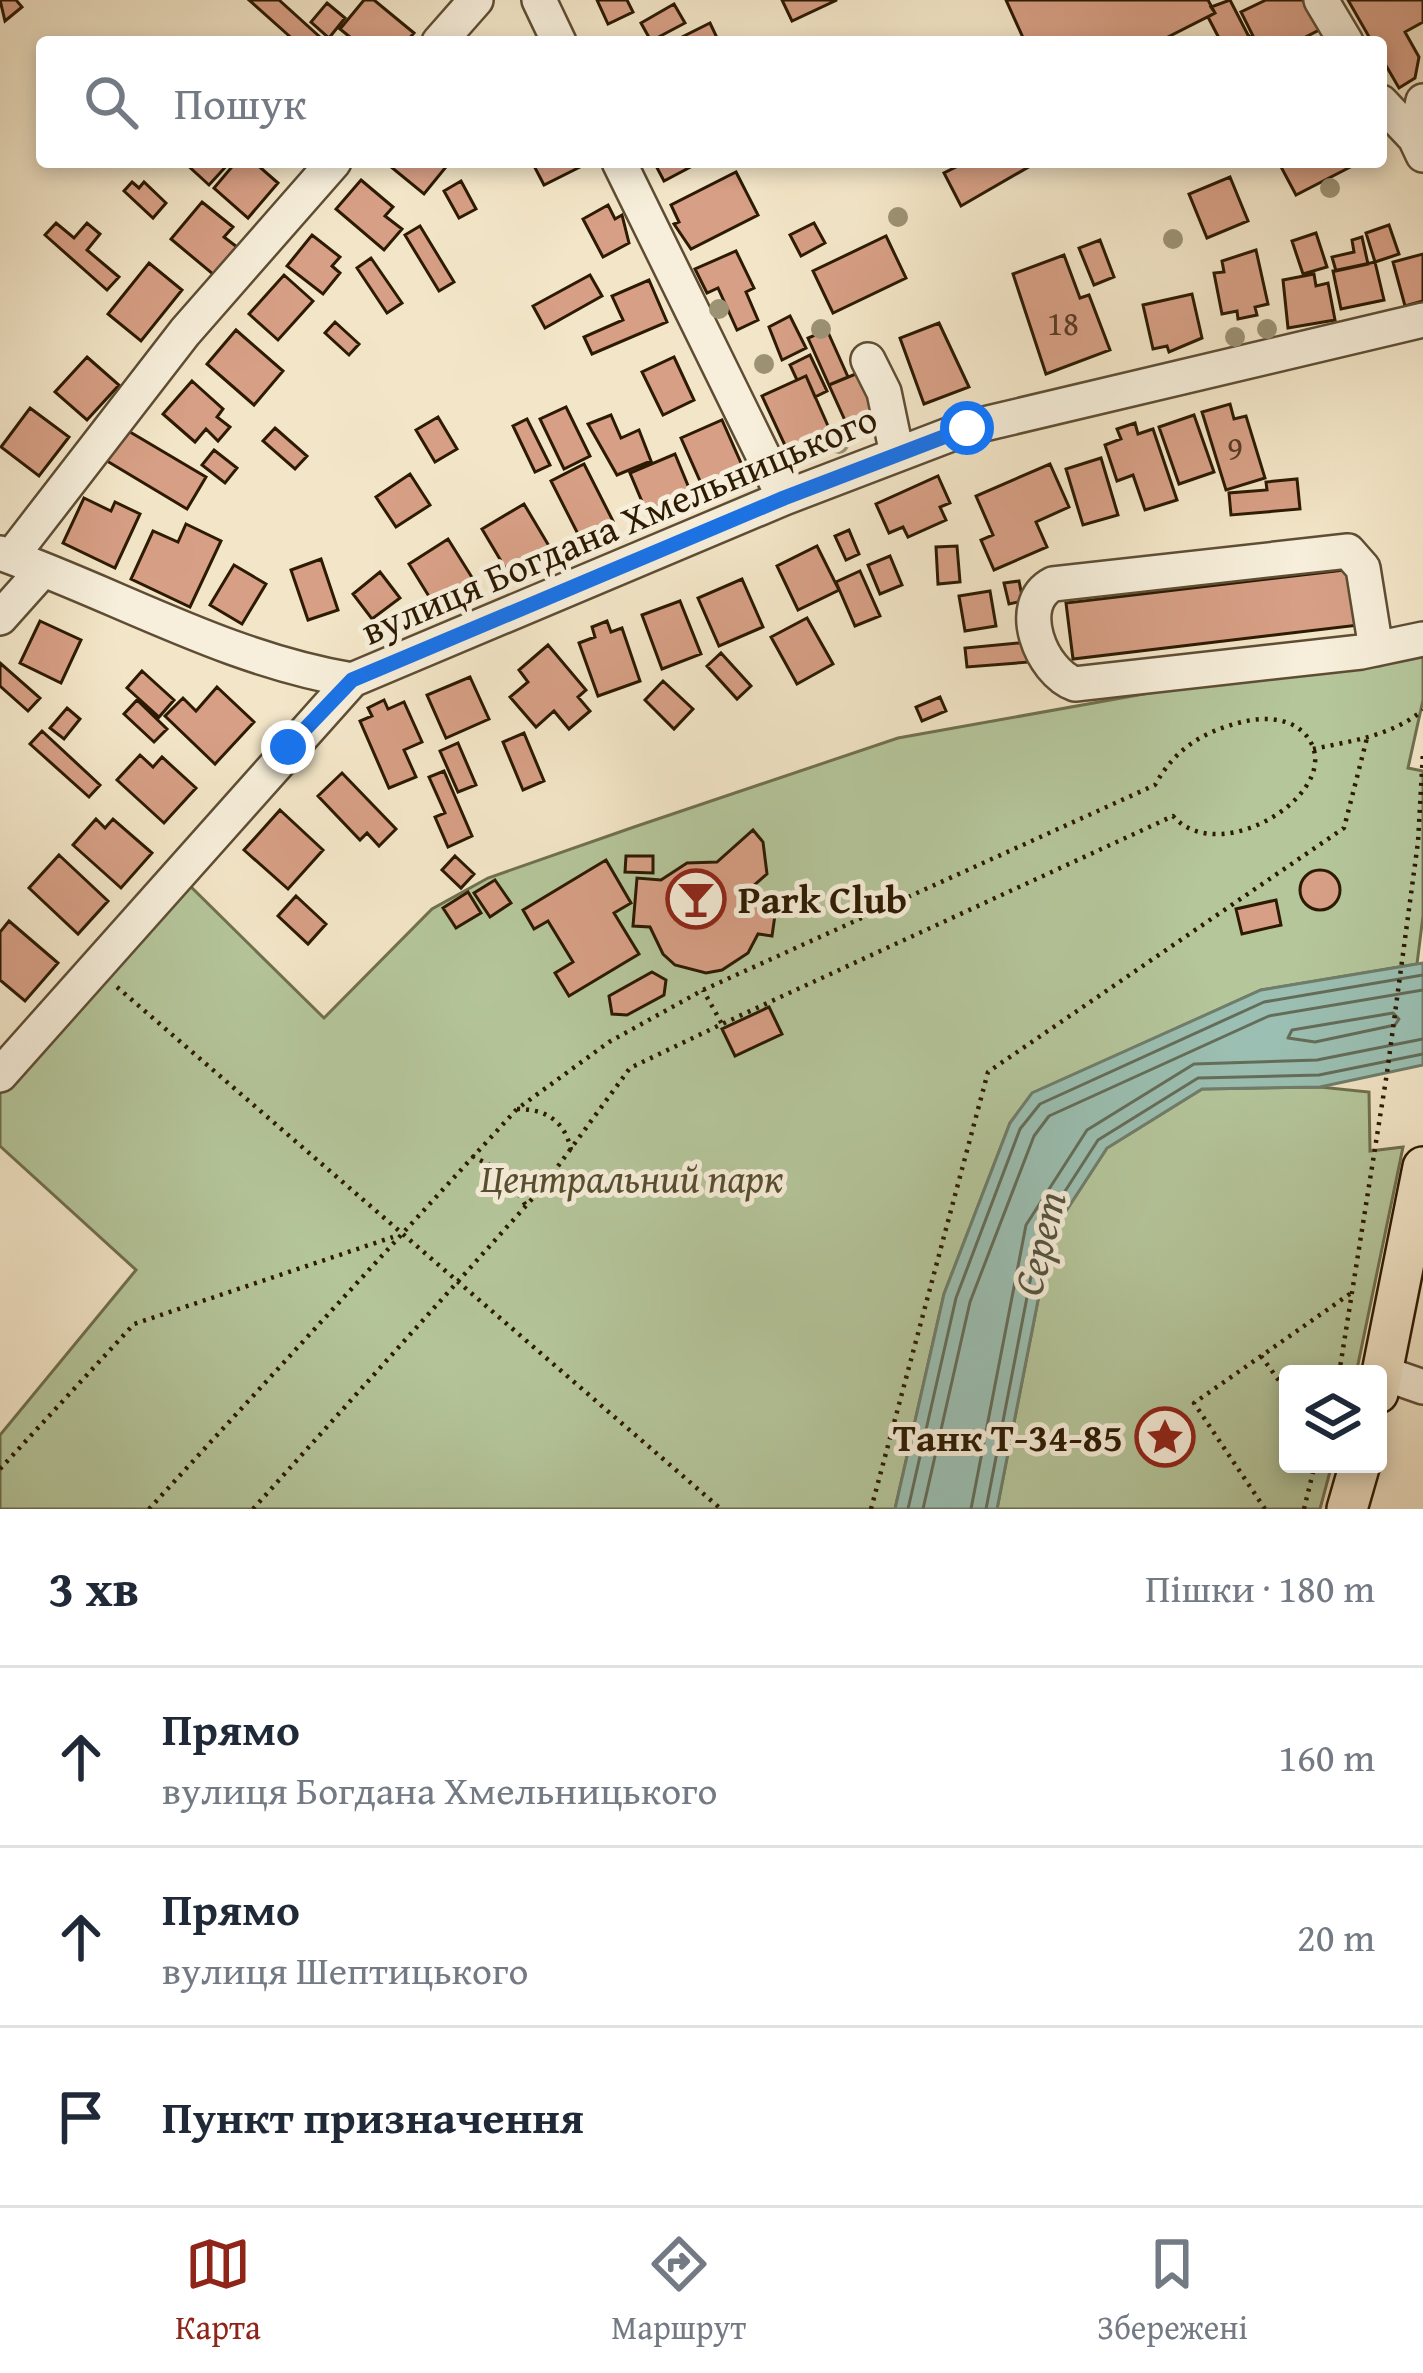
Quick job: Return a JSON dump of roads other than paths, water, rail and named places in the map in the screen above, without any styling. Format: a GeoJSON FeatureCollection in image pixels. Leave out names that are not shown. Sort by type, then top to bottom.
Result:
{"type":"FeatureCollection","features":[{"type":"Feature","properties":{"kind":"main road"},"geometry":{"type":"LineString","coordinates":[[1384,1365],[1423,1167]]}},
{"type":"Feature","properties":{"kind":"street"},"geometry":{"type":"LineString","coordinates":[[444,36],[476,0]]}},
{"type":"Feature","properties":{"kind":"street"},"geometry":{"type":"LineString","coordinates":[[538,0],[556,36]]}},
{"type":"Feature","properties":{"kind":"street"},"geometry":{"type":"LineString","coordinates":[[1322,0],[1343,36]]}},
{"type":"Feature","properties":{"kind":"street"},"geometry":{"type":"LineString","coordinates":[[1419,146],[1423,101]]}},
{"type":"Feature","properties":{"kind":"street"},"geometry":{"type":"LineString","coordinates":[[1387,109],[1419,146]]}},
{"type":"Feature","properties":{"kind":"street"},"geometry":{"type":"LineString","coordinates":[[0,618],[18,560],[185,332],[329,168]]}},
{"type":"Feature","properties":{"kind":"street"},"geometry":{"type":"LineString","coordinates":[[622,168],[784,498]]}},
{"type":"Feature","properties":{"kind":"street","name":"вулиця Богдана Хмельницького"},"geometry":{"type":"LineString","coordinates":[[18,560],[295,671],[352,680],[784,498],[967,428],[1423,320]]}},
{"type":"Feature","properties":{"kind":"street"},"geometry":{"type":"LineString","coordinates":[[868,360],[884,392],[897,454]]}},
{"type":"Feature","properties":{"kind":"street"},"geometry":{"type":"LineString","coordinates":[[1376,649],[1363,568],[1348,551],[1053,584],[1040,592],[1034,606],[1043,660],[1056,675],[1075,684],[1376,649],[1423,639]]}},
{"type":"Feature","properties":{"kind":"street"},"geometry":{"type":"LineString","coordinates":[[0,1075],[352,680]]}},
{"type":"Feature","properties":{"kind":"street"},"geometry":{"type":"LineString","coordinates":[[1387,1384],[1423,1387]]}},
{"type":"Feature","properties":{"kind":"water","name":"Серет"},"geometry":{"type":"Polygon","coordinates":[[[1423,963],[1423,1065],[1320,1087],[1202,1089],[1107,1148],[1051,1234],[997,1509],[895,1509],[944,1294],[1010,1123],[1032,1093],[1261,990],[1423,963]]]}},
{"type":"Feature","properties":{"kind":"place","name":"Park Club"},"geometry":{"type":"Point","coordinates":[696,899]}},
{"type":"Feature","properties":{"kind":"place","name":"Танк Т-34-85"},"geometry":{"type":"Point","coordinates":[1165,1437]}},
{"type":"Feature","properties":{"kind":"park label","name":"Центральний парк"},"geometry":{"type":"Point","coordinates":[632,1178]}}]}
